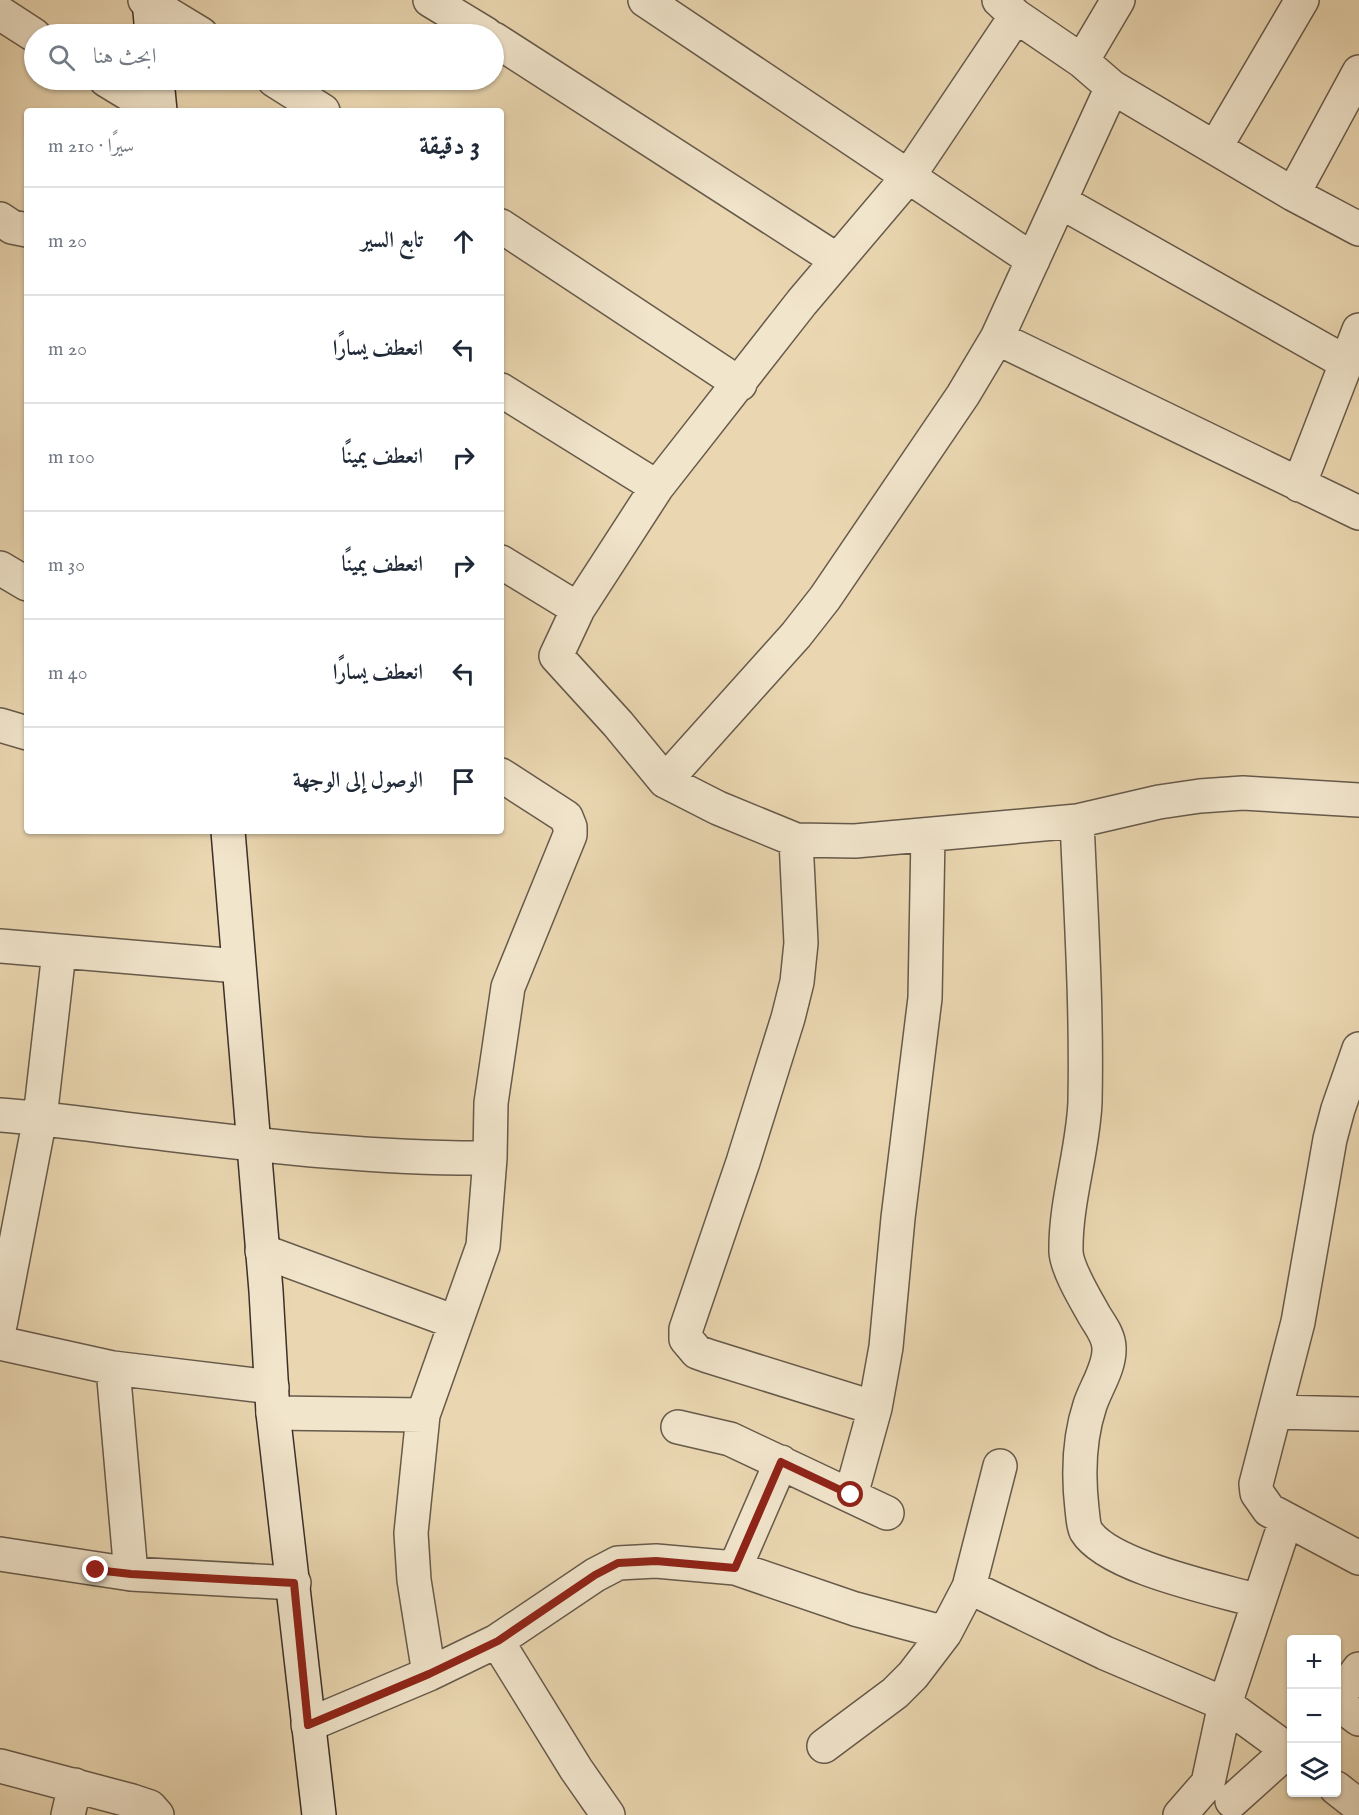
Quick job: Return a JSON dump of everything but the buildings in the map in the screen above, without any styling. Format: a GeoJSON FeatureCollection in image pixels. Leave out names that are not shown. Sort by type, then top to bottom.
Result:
{"type":"FeatureCollection","features":[{"type":"Feature","properties":{"kind":"street"},"geometry":{"type":"LineString","coordinates":[[430,0],[470,24]]}},
{"type":"Feature","properties":{"kind":"street"},"geometry":{"type":"LineString","coordinates":[[645,0],[1033,260]]}},
{"type":"Feature","properties":{"kind":"street"},"geometry":{"type":"LineString","coordinates":[[1082,61],[1118,0]]}},
{"type":"Feature","properties":{"kind":"street"},"geometry":{"type":"LineString","coordinates":[[1215,148],[1302,0]]}},
{"type":"Feature","properties":{"kind":"street"},"geometry":{"type":"LineString","coordinates":[[1359,229],[1293,194],[1112,87],[1082,61],[1007,8],[908,177],[802,302],[657,488],[578,609],[556,656],[618,724],[665,781],[718,808],[796,840],[855,840],[1077,821],[1159,802],[1200,796],[1243,793],[1359,800]]}},
{"type":"Feature","properties":{"kind":"street"},"geometry":{"type":"LineString","coordinates":[[149,9],[180,24]]}},
{"type":"Feature","properties":{"kind":"street"},"geometry":{"type":"LineString","coordinates":[[0,13],[24,28]]}},
{"type":"Feature","properties":{"kind":"street"},"geometry":{"type":"LineString","coordinates":[[504,45],[837,260]]}},
{"type":"Feature","properties":{"kind":"street"},"geometry":{"type":"LineString","coordinates":[[1293,194],[1359,72]]}},
{"type":"Feature","properties":{"kind":"street"},"geometry":{"type":"LineString","coordinates":[[665,781],[796,635],[825,598],[963,395],[997,338],[1112,87]]}},
{"type":"Feature","properties":{"kind":"street"},"geometry":{"type":"LineString","coordinates":[[123,90],[153,108]]}},
{"type":"Feature","properties":{"kind":"street"},"geometry":{"type":"LineString","coordinates":[[157,90],[158,108]]}},
{"type":"Feature","properties":{"kind":"street"},"geometry":{"type":"LineString","coordinates":[[290,90],[318,108]]}},
{"type":"Feature","properties":{"kind":"street"},"geometry":{"type":"LineString","coordinates":[[1061,202],[1345,362]]}},
{"type":"Feature","properties":{"kind":"street"},"geometry":{"type":"LineString","coordinates":[[504,228],[740,384]]}},
{"type":"Feature","properties":{"kind":"street"},"geometry":{"type":"LineString","coordinates":[[1299,485],[1359,330]]}},
{"type":"Feature","properties":{"kind":"street"},"geometry":{"type":"LineString","coordinates":[[997,338],[1359,513]]}},
{"type":"Feature","properties":{"kind":"street"},"geometry":{"type":"LineString","coordinates":[[504,392],[657,488]]}},
{"type":"Feature","properties":{"kind":"street"},"geometry":{"type":"LineString","coordinates":[[504,564],[578,609]]}},
{"type":"Feature","properties":{"kind":"street"},"geometry":{"type":"LineString","coordinates":[[0,568],[24,582]]}},
{"type":"Feature","properties":{"kind":"street"},"geometry":{"type":"LineString","coordinates":[[429,1674],[414,1580],[411,1533],[423,1414],[483,1246],[490,1158],[491,1103],[508,987],[570,835],[566,817],[504,777]]}},
{"type":"Feature","properties":{"kind":"street"},"geometry":{"type":"LineString","coordinates":[[1077,821],[1083,941],[1085,1103],[1067,1232],[1066,1256],[1091,1310],[1103,1329],[1109,1348],[1107,1361],[1089,1407],[1080,1450],[1078,1474],[1084,1528],[1093,1541],[1107,1551],[1140,1567],[1258,1601]]}},
{"type":"Feature","properties":{"kind":"street"},"geometry":{"type":"LineString","coordinates":[[228,834],[273,1400],[319,1815]]}},
{"type":"Feature","properties":{"kind":"street"},"geometry":{"type":"LineString","coordinates":[[851,1495],[875,1408],[886,1347],[898,1218],[925,998],[927,835]]}},
{"type":"Feature","properties":{"kind":"street"},"geometry":{"type":"LineString","coordinates":[[796,840],[801,943],[797,982],[788,1018],[732,1194],[686,1329],[686,1340],[698,1352],[717,1359],[875,1408]]}},
{"type":"Feature","properties":{"kind":"street"},"geometry":{"type":"LineString","coordinates":[[0,946],[238,966]]}},
{"type":"Feature","properties":{"kind":"street"},"geometry":{"type":"LineString","coordinates":[[0,1326],[39,1118],[59,952]]}},
{"type":"Feature","properties":{"kind":"street"},"geometry":{"type":"LineString","coordinates":[[1359,1049],[1330,1139],[1298,1322],[1256,1484],[1257,1493],[1269,1510],[1359,1557]]}},
{"type":"Feature","properties":{"kind":"street"},"geometry":{"type":"LineString","coordinates":[[0,1115],[372,1155],[490,1158]]}},
{"type":"Feature","properties":{"kind":"street"},"geometry":{"type":"LineString","coordinates":[[262,1251],[455,1322]]}},
{"type":"Feature","properties":{"kind":"street"},"geometry":{"type":"LineString","coordinates":[[0,1343],[273,1400],[423,1414]]}},
{"type":"Feature","properties":{"kind":"street"},"geometry":{"type":"LineString","coordinates":[[113,1368],[131,1574]]}},
{"type":"Feature","properties":{"kind":"street"},"geometry":{"type":"LineString","coordinates":[[1276,1412],[1359,1414]]}},
{"type":"Feature","properties":{"kind":"street"},"geometry":{"type":"LineString","coordinates":[[678,1427],[730,1439],[887,1513]]}},
{"type":"Feature","properties":{"kind":"street"},"geometry":{"type":"LineString","coordinates":[[735,1568],[781,1462]]}},
{"type":"Feature","properties":{"kind":"street"},"geometry":{"type":"LineString","coordinates":[[824,1746],[896,1693],[913,1676],[945,1633],[969,1587],[1000,1466]]}},
{"type":"Feature","properties":{"kind":"street"},"geometry":{"type":"LineString","coordinates":[[1229,1800],[1225,1704],[1286,1520]]}},
{"type":"Feature","properties":{"kind":"street"},"geometry":{"type":"LineString","coordinates":[[0,1554],[131,1574],[294,1583]]}},
{"type":"Feature","properties":{"kind":"street"},"geometry":{"type":"LineString","coordinates":[[308,1725],[429,1674],[498,1641],[595,1575],[618,1563],[656,1561],[735,1568],[855,1609],[945,1633]]}},
{"type":"Feature","properties":{"kind":"street"},"geometry":{"type":"LineString","coordinates":[[969,1587],[1105,1653],[1225,1704],[1287,1748]]}},
{"type":"Feature","properties":{"kind":"street"},"geometry":{"type":"LineString","coordinates":[[498,1641],[576,1769],[608,1815]]}},
{"type":"Feature","properties":{"kind":"street"},"geometry":{"type":"LineString","coordinates":[[1341,1694],[1359,1669]]}},
{"type":"Feature","properties":{"kind":"street"},"geometry":{"type":"LineString","coordinates":[[1341,1705],[1359,1719]]}},
{"type":"Feature","properties":{"kind":"street"},"geometry":{"type":"LineString","coordinates":[[1180,1815],[1229,1800],[1287,1752]]}},
{"type":"Feature","properties":{"kind":"street"},"geometry":{"type":"LineString","coordinates":[[0,1766],[71,1800],[132,1801],[150,1808],[157,1815]]}},
{"type":"Feature","properties":{"kind":"street"},"geometry":{"type":"LineString","coordinates":[[1341,1792],[1359,1806]]}},
{"type":"Feature","properties":{"kind":"route"},"geometry":{"type":"LineString","coordinates":[[96,1570],[294,1583],[308,1725],[429,1674],[498,1641],[595,1575],[618,1563],[656,1561],[735,1568],[781,1462],[851,1495]]}}]}
